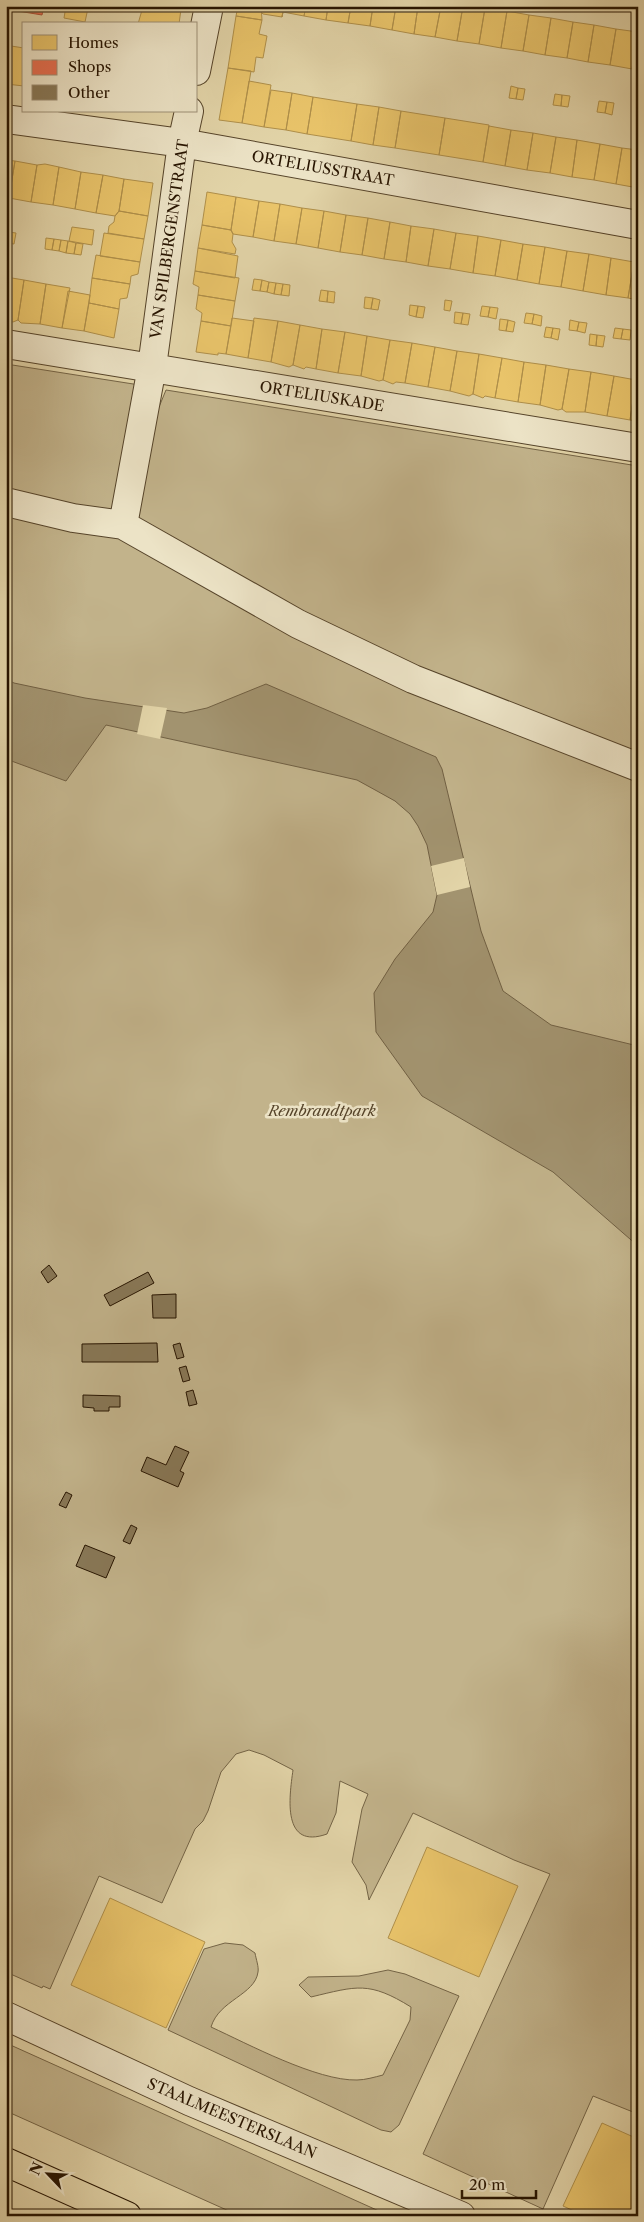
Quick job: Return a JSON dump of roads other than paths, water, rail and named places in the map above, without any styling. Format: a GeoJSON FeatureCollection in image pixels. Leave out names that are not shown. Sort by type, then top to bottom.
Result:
{"type":"FeatureCollection","features":[{"type":"Feature","properties":{"kind":"highway"},"geometry":{"type":"LineString","coordinates":[[6,2162],[127,2216]]}},
{"type":"Feature","properties":{"kind":"street"},"geometry":{"type":"LineString","coordinates":[[198,62],[209,6]]}},
{"type":"Feature","properties":{"kind":"street","name":"VAN SPILBERGENSTRAAT"},"geometry":{"type":"LineString","coordinates":[[123,525],[152,367],[188,112]]}},
{"type":"Feature","properties":{"kind":"street","name":"ORTELIUSSTRAAT"},"geometry":{"type":"LineString","coordinates":[[6,119],[182,143],[638,225]]}},
{"type":"Feature","properties":{"kind":"street","name":"ORTELIUSKADE"},"geometry":{"type":"LineString","coordinates":[[6,344],[638,448]]}},
{"type":"Feature","properties":{"kind":"street"},"geometry":{"type":"LineString","coordinates":[[6,502],[74,518],[123,525],[298,624],[413,679],[638,767]]}},
{"type":"Feature","properties":{"kind":"street","name":"STAALMEESTERSLAAN"},"geometry":{"type":"LineString","coordinates":[[6,2016],[190,2101],[461,2216]]}},
{"type":"Feature","properties":{"kind":"park label","name":"Rembrandtpark"},"geometry":{"type":"Point","coordinates":[322,1110]}}]}
